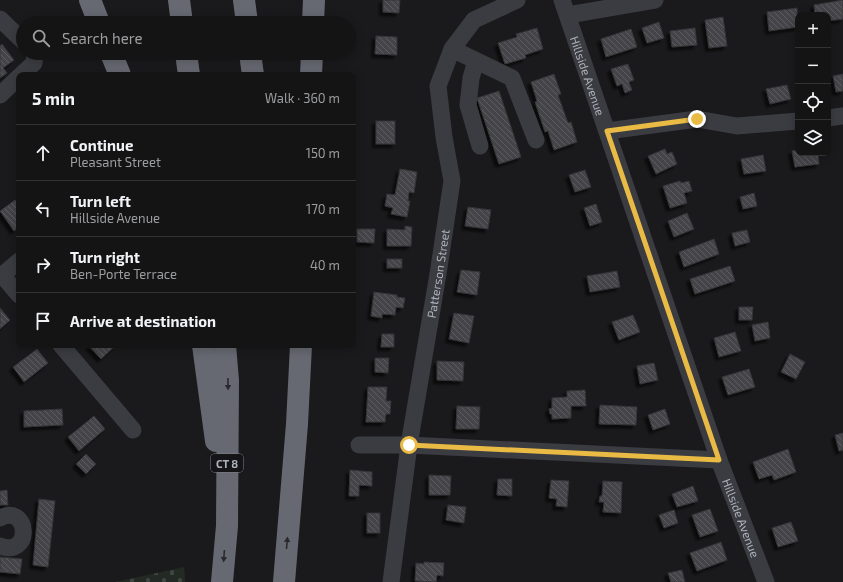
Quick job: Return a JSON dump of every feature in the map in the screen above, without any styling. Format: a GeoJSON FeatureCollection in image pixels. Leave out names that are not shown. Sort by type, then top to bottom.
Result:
{"type":"FeatureCollection","features":[{"type":"Feature","properties":{"kind":"highway"},"geometry":{"type":"LineString","coordinates":[[90,0],[96,16]]}},
{"type":"Feature","properties":{"kind":"highway"},"geometry":{"type":"LineString","coordinates":[[178,0],[181,16]]}},
{"type":"Feature","properties":{"kind":"highway"},"geometry":{"type":"LineString","coordinates":[[244,0],[246,16]]}},
{"type":"Feature","properties":{"kind":"highway"},"geometry":{"type":"LineString","coordinates":[[313,16],[314,0]]}},
{"type":"Feature","properties":{"kind":"highway"},"geometry":{"type":"LineString","coordinates":[[114,60],[119,72]]}},
{"type":"Feature","properties":{"kind":"highway"},"geometry":{"type":"LineString","coordinates":[[187,60],[189,72]]}},
{"type":"Feature","properties":{"kind":"highway"},"geometry":{"type":"LineString","coordinates":[[251,60],[253,72]]}},
{"type":"Feature","properties":{"kind":"highway"},"geometry":{"type":"LineString","coordinates":[[312,60],[312,72]]}},
{"type":"Feature","properties":{"kind":"highway"},"geometry":{"type":"LineString","coordinates":[[203,348],[227,526]]}},
{"type":"Feature","properties":{"kind":"highway","name":"CT 8"},"geometry":{"type":"LineString","coordinates":[[222,582],[227,526],[228,381],[225,348]]}},
{"type":"Feature","properties":{"kind":"highway"},"geometry":{"type":"LineString","coordinates":[[289,348],[297,424]]}},
{"type":"Feature","properties":{"kind":"highway"},"geometry":{"type":"LineString","coordinates":[[284,582],[297,424],[300,348]]}},
{"type":"Feature","properties":{"kind":"street","name":"Patterson Street"},"geometry":{"type":"LineString","coordinates":[[391,582],[409,445],[452,181],[444,137],[438,86],[452,49],[474,20],[517,0]]}},
{"type":"Feature","properties":{"kind":"street"},"geometry":{"type":"LineString","coordinates":[[565,8],[655,0]]}},
{"type":"Feature","properties":{"kind":"street","name":"Hillside Avenue"},"geometry":{"type":"LineString","coordinates":[[565,8],[719,460],[766,582]]}},
{"type":"Feature","properties":{"kind":"street"},"geometry":{"type":"LineString","coordinates":[[4,29],[16,37]]}},
{"type":"Feature","properties":{"kind":"street"},"geometry":{"type":"LineString","coordinates":[[452,49],[512,78],[536,140]]}},
{"type":"Feature","properties":{"kind":"street"},"geometry":{"type":"LineString","coordinates":[[24,72],[34,63],[34,60]]}},
{"type":"Feature","properties":{"kind":"street"},"geometry":{"type":"LineString","coordinates":[[476,61],[471,78],[468,106],[480,146]]}},
{"type":"Feature","properties":{"kind":"street"},"geometry":{"type":"LineString","coordinates":[[0,95],[16,80]]}},
{"type":"Feature","properties":{"kind":"street"},"geometry":{"type":"LineString","coordinates":[[831,118],[843,116]]}},
{"type":"Feature","properties":{"kind":"street"},"geometry":{"type":"LineString","coordinates":[[607,131],[697,119],[737,126],[795,120]]}},
{"type":"Feature","properties":{"kind":"street"},"geometry":{"type":"LineString","coordinates":[[16,264],[1,276],[16,292]]}},
{"type":"Feature","properties":{"kind":"street"},"geometry":{"type":"LineString","coordinates":[[64,348],[133,430]]}},
{"type":"Feature","properties":{"kind":"street"},"geometry":{"type":"LineString","coordinates":[[359,445],[409,445],[719,460]]}},
{"type":"Feature","properties":{"kind":"street"},"geometry":{"type":"LineString","coordinates":[[0,518],[9,515],[19,520],[24,530],[24,535],[19,544],[9,548],[0,546]]}},
{"type":"Feature","properties":{"kind":"green space"},"geometry":{"type":"Polygon","coordinates":[[[184,567],[185,582],[116,582],[184,567]]]}},
{"type":"Feature","properties":{"kind":"building"},"geometry":{"type":"Polygon","coordinates":[[[383,0],[400,0],[399,13],[383,12],[383,0]]]}},
{"type":"Feature","properties":{"kind":"building"},"geometry":{"type":"Polygon","coordinates":[[[843,0],[843,19],[831,21],[831,12],[815,12],[814,5],[843,0]]]}},
{"type":"Feature","properties":{"kind":"building"},"geometry":{"type":"Polygon","coordinates":[[[797,8],[797,12],[795,12],[795,27],[769,31],[767,12],[797,8]]]}},
{"type":"Feature","properties":{"kind":"building"},"geometry":{"type":"Polygon","coordinates":[[[723,17],[727,46],[709,48],[705,20],[723,17]]]}},
{"type":"Feature","properties":{"kind":"building"},"geometry":{"type":"Polygon","coordinates":[[[659,22],[664,38],[647,43],[642,28],[659,22]]]}},
{"type":"Feature","properties":{"kind":"building"},"geometry":{"type":"Polygon","coordinates":[[[537,28],[543,49],[525,55],[526,58],[505,64],[498,43],[517,37],[516,34],[537,28]]]}},
{"type":"Feature","properties":{"kind":"building"},"geometry":{"type":"Polygon","coordinates":[[[695,28],[697,45],[672,47],[670,31],[695,28]]]}},
{"type":"Feature","properties":{"kind":"building"},"geometry":{"type":"Polygon","coordinates":[[[631,29],[637,47],[606,57],[601,39],[631,29]]]}},
{"type":"Feature","properties":{"kind":"building"},"geometry":{"type":"Polygon","coordinates":[[[376,36],[397,37],[397,55],[375,54],[376,36]]]}},
{"type":"Feature","properties":{"kind":"building"},"geometry":{"type":"Polygon","coordinates":[[[2,44],[14,60],[3,68],[7,73],[0,78],[0,46],[2,44]]]}},
{"type":"Feature","properties":{"kind":"building"},"geometry":{"type":"Polygon","coordinates":[[[628,64],[634,80],[629,82],[632,90],[625,93],[622,84],[617,86],[611,69],[628,64]]]}},
{"type":"Feature","properties":{"kind":"building"},"geometry":{"type":"Polygon","coordinates":[[[554,74],[561,94],[558,95],[568,123],[571,122],[577,142],[554,150],[548,131],[545,132],[535,102],[537,101],[531,82],[554,74]]]}},
{"type":"Feature","properties":{"kind":"building"},"geometry":{"type":"Polygon","coordinates":[[[843,74],[843,91],[836,92],[833,76],[843,74]]]}},
{"type":"Feature","properties":{"kind":"building"},"geometry":{"type":"Polygon","coordinates":[[[787,85],[791,99],[770,104],[766,89],[787,85]]]}},
{"type":"Feature","properties":{"kind":"building"},"geometry":{"type":"Polygon","coordinates":[[[499,91],[521,157],[499,164],[477,98],[499,91]]]}},
{"type":"Feature","properties":{"kind":"building"},"geometry":{"type":"Polygon","coordinates":[[[376,121],[395,121],[395,144],[376,144],[376,121]]]}},
{"type":"Feature","properties":{"kind":"building"},"geometry":{"type":"Polygon","coordinates":[[[665,149],[667,154],[672,152],[677,164],[656,174],[648,156],[665,149]]]}},
{"type":"Feature","properties":{"kind":"building"},"geometry":{"type":"Polygon","coordinates":[[[795,150],[795,156],[818,156],[819,164],[795,167],[792,151],[795,150]]]}},
{"type":"Feature","properties":{"kind":"building"},"geometry":{"type":"Polygon","coordinates":[[[763,155],[766,171],[744,174],[741,159],[763,155]]]}},
{"type":"Feature","properties":{"kind":"building"},"geometry":{"type":"Polygon","coordinates":[[[400,169],[417,172],[414,193],[409,192],[408,201],[410,201],[407,217],[391,214],[393,208],[385,206],[387,194],[395,195],[400,169]]]}},
{"type":"Feature","properties":{"kind":"building"},"geometry":{"type":"Polygon","coordinates":[[[585,170],[591,187],[575,192],[569,175],[585,170]]]}},
{"type":"Feature","properties":{"kind":"building"},"geometry":{"type":"Polygon","coordinates":[[[680,181],[681,183],[689,181],[692,191],[684,193],[687,203],[670,208],[663,186],[680,181]]]}},
{"type":"Feature","properties":{"kind":"building"},"geometry":{"type":"Polygon","coordinates":[[[754,193],[757,206],[743,209],[740,197],[754,193]]]}},
{"type":"Feature","properties":{"kind":"building"},"geometry":{"type":"Polygon","coordinates":[[[15,200],[16,229],[14,231],[0,211],[15,200]]]}},
{"type":"Feature","properties":{"kind":"building"},"geometry":{"type":"Polygon","coordinates":[[[596,204],[602,222],[590,226],[584,208],[596,204]]]}},
{"type":"Feature","properties":{"kind":"building"},"geometry":{"type":"Polygon","coordinates":[[[468,207],[491,210],[488,229],[465,226],[468,207]]]}},
{"type":"Feature","properties":{"kind":"building"},"geometry":{"type":"Polygon","coordinates":[[[687,213],[694,229],[674,237],[668,221],[687,213]]]}},
{"type":"Feature","properties":{"kind":"building"},"geometry":{"type":"Polygon","coordinates":[[[405,226],[412,227],[411,246],[387,246],[387,229],[405,230],[405,226]]]}},
{"type":"Feature","properties":{"kind":"building"},"geometry":{"type":"Polygon","coordinates":[[[357,229],[375,229],[374,243],[357,242],[357,229]]]}},
{"type":"Feature","properties":{"kind":"building"},"geometry":{"type":"Polygon","coordinates":[[[747,230],[750,242],[735,246],[732,233],[747,230]]]}},
{"type":"Feature","properties":{"kind":"building"},"geometry":{"type":"Polygon","coordinates":[[[714,239],[719,254],[684,267],[679,252],[714,239]]]}},
{"type":"Feature","properties":{"kind":"building"},"geometry":{"type":"Polygon","coordinates":[[[387,259],[402,259],[402,268],[387,268],[387,259]]]}},
{"type":"Feature","properties":{"kind":"building"},"geometry":{"type":"Polygon","coordinates":[[[730,266],[735,281],[695,294],[690,279],[730,266]]]}},
{"type":"Feature","properties":{"kind":"building"},"geometry":{"type":"Polygon","coordinates":[[[461,270],[480,272],[477,295],[457,292],[461,270]]]}},
{"type":"Feature","properties":{"kind":"building"},"geometry":{"type":"Polygon","coordinates":[[[617,271],[620,287],[590,292],[587,276],[617,271]]]}},
{"type":"Feature","properties":{"kind":"building"},"geometry":{"type":"Polygon","coordinates":[[[374,292],[397,295],[397,297],[405,298],[403,308],[396,307],[395,315],[382,314],[382,318],[371,316],[374,292]]]}},
{"type":"Feature","properties":{"kind":"building"},"geometry":{"type":"Polygon","coordinates":[[[739,307],[753,307],[752,320],[739,320],[739,307]]]}},
{"type":"Feature","properties":{"kind":"building"},"geometry":{"type":"Polygon","coordinates":[[[0,308],[10,320],[0,329],[0,308]]]}},
{"type":"Feature","properties":{"kind":"building"},"geometry":{"type":"Polygon","coordinates":[[[454,313],[474,316],[469,343],[449,339],[454,313]]]}},
{"type":"Feature","properties":{"kind":"building"},"geometry":{"type":"Polygon","coordinates":[[[633,315],[640,332],[619,340],[612,322],[633,315]]]}},
{"type":"Feature","properties":{"kind":"building"},"geometry":{"type":"Polygon","coordinates":[[[768,322],[770,338],[755,341],[752,325],[768,322]]]}},
{"type":"Feature","properties":{"kind":"building"},"geometry":{"type":"Polygon","coordinates":[[[735,332],[741,351],[719,357],[714,338],[735,332]]]}},
{"type":"Feature","properties":{"kind":"building"},"geometry":{"type":"Polygon","coordinates":[[[382,334],[394,334],[394,347],[381,347],[382,334]]]}},
{"type":"Feature","properties":{"kind":"building"},"geometry":{"type":"Polygon","coordinates":[[[91,348],[113,348],[101,359],[91,348]]]}},
{"type":"Feature","properties":{"kind":"building"},"geometry":{"type":"Polygon","coordinates":[[[37,349],[48,363],[24,382],[13,367],[37,349]]]}},
{"type":"Feature","properties":{"kind":"building"},"geometry":{"type":"Polygon","coordinates":[[[790,354],[805,362],[796,379],[781,372],[790,354]]]}},
{"type":"Feature","properties":{"kind":"building"},"geometry":{"type":"Polygon","coordinates":[[[375,358],[389,358],[388,373],[375,372],[375,358]]]}},
{"type":"Feature","properties":{"kind":"building"},"geometry":{"type":"Polygon","coordinates":[[[437,361],[464,362],[463,381],[437,380],[437,361]]]}},
{"type":"Feature","properties":{"kind":"building"},"geometry":{"type":"Polygon","coordinates":[[[654,363],[658,380],[640,384],[637,366],[654,363]]]}},
{"type":"Feature","properties":{"kind":"building"},"geometry":{"type":"Polygon","coordinates":[[[749,369],[755,387],[728,395],[722,377],[749,369]]]}},
{"type":"Feature","properties":{"kind":"building"},"geometry":{"type":"Polygon","coordinates":[[[368,387],[387,387],[386,401],[391,401],[390,414],[386,414],[385,422],[366,422],[368,387]]]}},
{"type":"Feature","properties":{"kind":"building"},"geometry":{"type":"Polygon","coordinates":[[[585,390],[586,406],[571,406],[571,418],[552,419],[552,414],[550,414],[549,409],[552,408],[552,398],[567,397],[567,391],[585,390]]]}},
{"type":"Feature","properties":{"kind":"building"},"geometry":{"type":"Polygon","coordinates":[[[600,405],[637,407],[636,425],[599,424],[600,405]]]}},
{"type":"Feature","properties":{"kind":"building"},"geometry":{"type":"Polygon","coordinates":[[[457,406],[480,407],[479,429],[456,429],[457,406]]]}},
{"type":"Feature","properties":{"kind":"building"},"geometry":{"type":"Polygon","coordinates":[[[62,409],[63,425],[24,427],[24,411],[62,409]]]}},
{"type":"Feature","properties":{"kind":"building"},"geometry":{"type":"Polygon","coordinates":[[[665,409],[670,424],[653,430],[648,415],[665,409]]]}},
{"type":"Feature","properties":{"kind":"building"},"geometry":{"type":"Polygon","coordinates":[[[94,416],[105,429],[79,451],[68,437],[94,416]]]}},
{"type":"Feature","properties":{"kind":"building"},"geometry":{"type":"Polygon","coordinates":[[[843,433],[843,450],[839,451],[835,435],[843,433]]]}},
{"type":"Feature","properties":{"kind":"building"},"geometry":{"type":"Polygon","coordinates":[[[788,449],[796,472],[774,480],[772,475],[759,479],[753,462],[788,449]]]}},
{"type":"Feature","properties":{"kind":"building"},"geometry":{"type":"Polygon","coordinates":[[[86,454],[96,464],[86,474],[76,464],[86,454]]]}},
{"type":"Feature","properties":{"kind":"building"},"geometry":{"type":"Polygon","coordinates":[[[350,470],[372,472],[372,486],[359,485],[359,496],[349,496],[350,470]]]}},
{"type":"Feature","properties":{"kind":"building"},"geometry":{"type":"Polygon","coordinates":[[[429,475],[451,476],[450,495],[429,495],[429,475]]]}},
{"type":"Feature","properties":{"kind":"building"},"geometry":{"type":"Polygon","coordinates":[[[498,479],[512,479],[512,496],[497,495],[498,479]]]}},
{"type":"Feature","properties":{"kind":"building"},"geometry":{"type":"Polygon","coordinates":[[[551,480],[569,481],[567,507],[556,506],[557,499],[549,498],[551,480]]]}},
{"type":"Feature","properties":{"kind":"building"},"geometry":{"type":"Polygon","coordinates":[[[603,481],[622,482],[621,513],[603,512],[604,502],[599,502],[600,496],[602,496],[603,481]]]}},
{"type":"Feature","properties":{"kind":"building"},"geometry":{"type":"Polygon","coordinates":[[[693,486],[698,501],[677,507],[672,494],[693,486]]]}},
{"type":"Feature","properties":{"kind":"building"},"geometry":{"type":"Polygon","coordinates":[[[7,490],[8,505],[0,505],[0,491],[7,490]]]}},
{"type":"Feature","properties":{"kind":"building"},"geometry":{"type":"Polygon","coordinates":[[[39,499],[55,501],[48,567],[33,565],[39,499]]]}},
{"type":"Feature","properties":{"kind":"building"},"geometry":{"type":"Polygon","coordinates":[[[448,505],[466,507],[464,523],[446,520],[448,505]]]}},
{"type":"Feature","properties":{"kind":"building"},"geometry":{"type":"Polygon","coordinates":[[[710,509],[718,531],[700,537],[692,515],[710,509]]]}},
{"type":"Feature","properties":{"kind":"building"},"geometry":{"type":"Polygon","coordinates":[[[674,510],[678,523],[664,528],[659,515],[674,510]]]}},
{"type":"Feature","properties":{"kind":"building"},"geometry":{"type":"Polygon","coordinates":[[[367,513],[380,513],[380,533],[367,533],[367,513]]]}},
{"type":"Feature","properties":{"kind":"building"},"geometry":{"type":"Polygon","coordinates":[[[791,522],[798,541],[778,547],[772,528],[791,522]]]}},
{"type":"Feature","properties":{"kind":"building"},"geometry":{"type":"Polygon","coordinates":[[[721,542],[727,560],[697,571],[690,553],[721,542]]]}},
{"type":"Feature","properties":{"kind":"building"},"geometry":{"type":"Polygon","coordinates":[[[0,557],[22,559],[20,574],[0,572],[0,557]]]}},
{"type":"Feature","properties":{"kind":"building"},"geometry":{"type":"Polygon","coordinates":[[[424,562],[444,563],[443,576],[437,575],[436,582],[415,581],[416,563],[424,564],[424,562]]]}},
{"type":"Feature","properties":{"kind":"building"},"geometry":{"type":"Polygon","coordinates":[[[682,570],[685,582],[671,582],[668,573],[682,570]]]}},
{"type":"Feature","properties":{"kind":"route"},"geometry":{"type":"LineString","coordinates":[[409,445],[719,460],[607,131],[697,119]]}}]}
